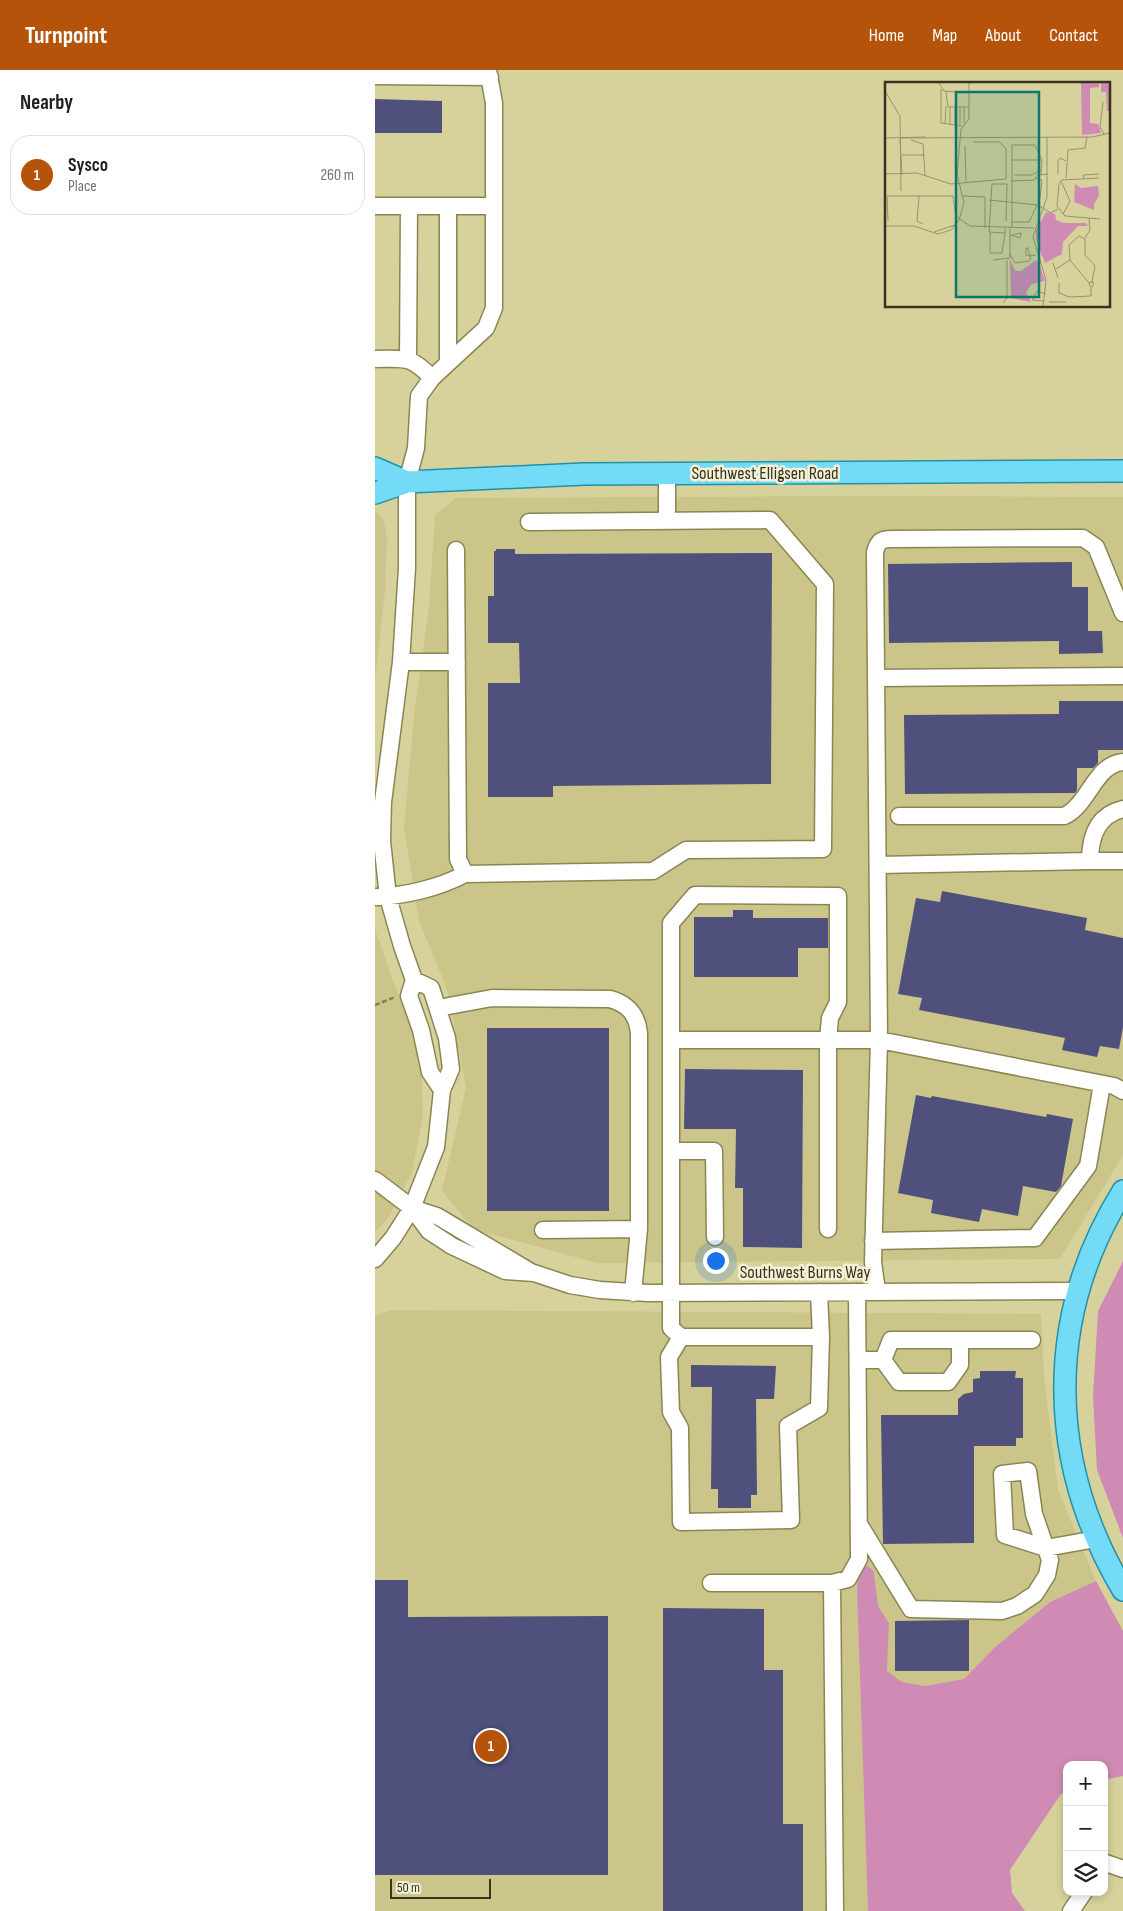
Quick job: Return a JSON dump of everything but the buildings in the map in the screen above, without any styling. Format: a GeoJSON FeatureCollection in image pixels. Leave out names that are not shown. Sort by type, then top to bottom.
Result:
{"type":"FeatureCollection","features":[{"type":"Feature","properties":{"kind":"main road","name":"Southwest Elligsen Road"},"geometry":{"type":"LineString","coordinates":[[375,468],[407,482]]}},
{"type":"Feature","properties":{"kind":"main road","name":"Southwest Elligsen Road"},"geometry":{"type":"LineString","coordinates":[[375,493],[407,482],[584,474],[1123,471]]}},
{"type":"Feature","properties":{"kind":"main road"},"geometry":{"type":"LineString","coordinates":[[1123,1191],[1098,1232],[1079,1291],[1066,1369],[1067,1430],[1077,1485],[1096,1539],[1123,1590]]}},
{"type":"Feature","properties":{"kind":"street"},"geometry":{"type":"LineString","coordinates":[[383,74],[489,74],[494,103],[494,308],[486,328],[432,378],[419,396],[416,448],[407,482],[406,585],[401,662],[383,802],[381,897],[414,980],[409,996],[421,1030],[430,1072],[443,1090]]}},
{"type":"Feature","properties":{"kind":"street"},"geometry":{"type":"LineString","coordinates":[[375,206],[494,206]]}},
{"type":"Feature","properties":{"kind":"street"},"geometry":{"type":"LineString","coordinates":[[408,360],[409,206]]}},
{"type":"Feature","properties":{"kind":"street"},"geometry":{"type":"LineString","coordinates":[[448,206],[448,363]]}},
{"type":"Feature","properties":{"kind":"street"},"geometry":{"type":"LineString","coordinates":[[375,359],[417,362],[432,378]]}},
{"type":"Feature","properties":{"kind":"street"},"geometry":{"type":"LineString","coordinates":[[667,473],[667,521]]}},
{"type":"Feature","properties":{"kind":"street"},"geometry":{"type":"LineString","coordinates":[[381,897],[449,883],[465,874],[653,871],[686,850],[823,849],[825,584],[770,520],[529,522]]}},
{"type":"Feature","properties":{"kind":"street"},"geometry":{"type":"LineString","coordinates":[[877,1292],[873,1262],[873,1241],[879,1040],[875,552],[877,544],[882,540],[1083,538],[1096,547],[1123,613]]}},
{"type":"Feature","properties":{"kind":"street"},"geometry":{"type":"LineString","coordinates":[[456,550],[458,860],[465,874]]}},
{"type":"Feature","properties":{"kind":"street"},"geometry":{"type":"LineString","coordinates":[[401,662],[457,662]]}},
{"type":"Feature","properties":{"kind":"street"},"geometry":{"type":"LineString","coordinates":[[876,678],[1123,676]]}},
{"type":"Feature","properties":{"kind":"street"},"geometry":{"type":"LineString","coordinates":[[899,816],[1064,816],[1073,813],[1105,770],[1116,763],[1123,762]]}},
{"type":"Feature","properties":{"kind":"street"},"geometry":{"type":"LineString","coordinates":[[1090,862],[1090,845],[1094,831],[1111,813],[1123,809]]}},
{"type":"Feature","properties":{"kind":"street"},"geometry":{"type":"LineString","coordinates":[[878,865],[1123,861]]}},
{"type":"Feature","properties":{"kind":"street"},"geometry":{"type":"LineString","coordinates":[[821,1337],[681,1337],[671,1328],[671,924],[695,895],[838,896],[838,1002],[830,1018],[828,1040],[828,1229]]}},
{"type":"Feature","properties":{"kind":"street"},"geometry":{"type":"LineString","coordinates":[[375,1259],[393,1238],[412,1208],[436,1147],[443,1090],[451,1069],[447,1038],[431,988],[414,980]]}},
{"type":"Feature","properties":{"kind":"street"},"geometry":{"type":"LineString","coordinates":[[438,1008],[491,998],[610,999],[628,1007],[638,1022],[639,1033],[639,1229],[633,1293]]}},
{"type":"Feature","properties":{"kind":"street"},"geometry":{"type":"LineString","coordinates":[[671,1040],[879,1040],[1102,1084],[1123,1091]]}},
{"type":"Feature","properties":{"kind":"street"},"geometry":{"type":"LineString","coordinates":[[873,1241],[1035,1238],[1088,1166],[1102,1084]]}},
{"type":"Feature","properties":{"kind":"street"},"geometry":{"type":"LineString","coordinates":[[671,1151],[714,1151],[715,1237]]}},
{"type":"Feature","properties":{"kind":"street","name":"Southwest Burns Way"},"geometry":{"type":"LineString","coordinates":[[375,1180],[412,1208],[429,1231],[452,1246],[505,1271],[534,1273],[570,1285],[633,1293],[1079,1291]]}},
{"type":"Feature","properties":{"kind":"street"},"geometry":{"type":"LineString","coordinates":[[543,1230],[639,1229]]}},
{"type":"Feature","properties":{"kind":"street"},"geometry":{"type":"LineString","coordinates":[[681,1337],[669,1357],[671,1412],[680,1428],[681,1522],[791,1520],[787,1426],[819,1408],[821,1337],[819,1292]]}},
{"type":"Feature","properties":{"kind":"street"},"geometry":{"type":"LineString","coordinates":[[711,1583],[832,1583],[848,1579],[859,1559],[857,1292]]}},
{"type":"Feature","properties":{"kind":"street"},"geometry":{"type":"LineString","coordinates":[[883,1360],[891,1340],[1032,1340]]}},
{"type":"Feature","properties":{"kind":"street"},"geometry":{"type":"LineString","coordinates":[[883,1360],[899,1382],[948,1382],[960,1365],[960,1340]]}},
{"type":"Feature","properties":{"kind":"street"},"geometry":{"type":"LineString","coordinates":[[858,1360],[883,1360]]}},
{"type":"Feature","properties":{"kind":"street"},"geometry":{"type":"LineString","coordinates":[[859,1524],[911,1609],[1002,1612],[1017,1606],[1035,1594],[1047,1575],[1050,1560],[1046,1548],[1034,1514],[1028,1471],[1002,1474],[1005,1535],[1046,1548],[1096,1539]]}},
{"type":"Feature","properties":{"kind":"street"},"geometry":{"type":"LineString","coordinates":[[832,1583],[835,1911]]}},
{"type":"Feature","properties":{"kind":"street"},"geometry":{"type":"LineString","coordinates":[[1108,1863],[1123,1870]]}},
{"type":"Feature","properties":{"kind":"street"},"geometry":{"type":"LineString","coordinates":[[1071,1911],[1082,1896]]}},
{"type":"Feature","properties":{"kind":"path"},"geometry":{"type":"LineString","coordinates":[[375,1005],[390,997]]}},
{"type":"Feature","properties":{"kind":"shaded area"},"geometry":{"type":"Polygon","coordinates":[[[1123,497],[1123,1155],[1060,1259],[597,1263],[473,1229],[442,1191],[466,1087],[447,989],[419,921],[404,829],[414,715],[429,607],[435,515],[456,498],[1123,497]]]}},
{"type":"Feature","properties":{"kind":"shaded area"},"geometry":{"type":"Polygon","coordinates":[[[375,510],[384,521],[387,539],[385,592],[375,680],[375,510]]]}},
{"type":"Feature","properties":{"kind":"shaded area"},"geometry":{"type":"Polygon","coordinates":[[[375,929],[394,984],[412,1023],[421,1060],[423,1115],[412,1173],[388,1218],[375,1232],[375,929]]]}},
{"type":"Feature","properties":{"kind":"shaded area"},"geometry":{"type":"Polygon","coordinates":[[[1123,1261],[1123,1538],[1097,1470],[1093,1396],[1098,1311],[1123,1261]]]}},
{"type":"Feature","properties":{"kind":"shaded area"},"geometry":{"type":"Polygon","coordinates":[[[391,1310],[1041,1314],[1044,1377],[1058,1490],[1096,1581],[1050,1602],[994,1648],[964,1679],[925,1686],[902,1682],[887,1671],[889,1623],[878,1606],[874,1572],[857,1592],[868,1911],[375,1911],[375,1316],[391,1310]]]}},
{"type":"Feature","properties":{"kind":"shaded area"},"geometry":{"type":"Polygon","coordinates":[[[867,1565],[874,1572],[878,1606],[889,1623],[887,1671],[902,1682],[925,1686],[964,1679],[994,1648],[1050,1602],[1096,1581],[1123,1631],[1123,1776],[1108,1779],[1108,1761],[1063,1761],[1063,1793],[1010,1870],[1012,1893],[1025,1911],[868,1911],[857,1592],[858,1575],[867,1565]]]}},
{"type":"Feature","properties":{"kind":"place","name":"Sysco"},"geometry":{"type":"Point","coordinates":[491,1746]}}]}
